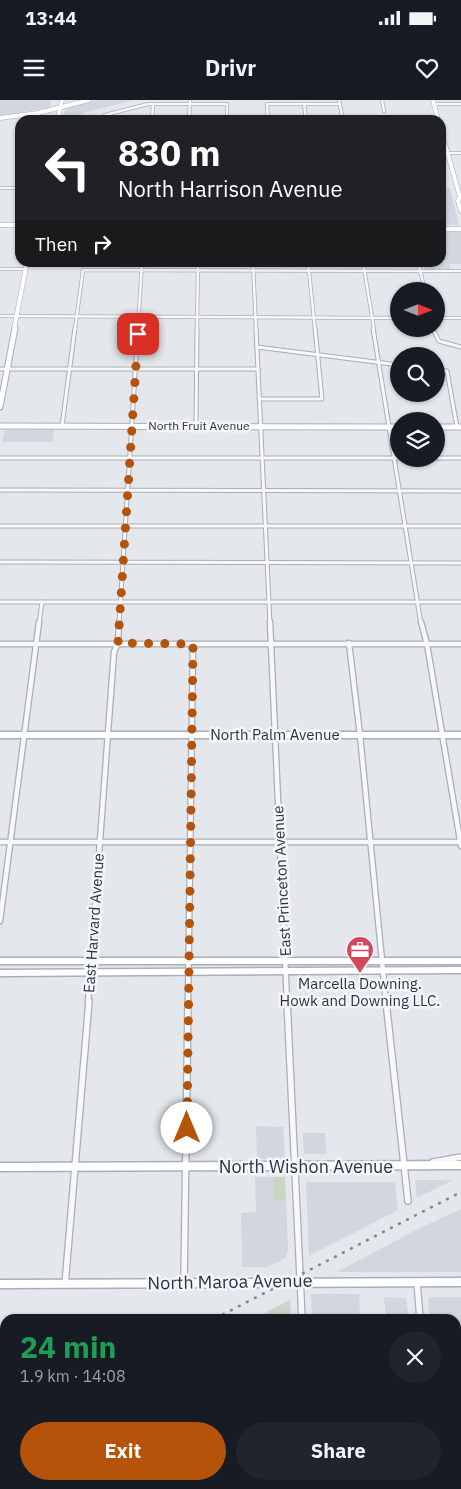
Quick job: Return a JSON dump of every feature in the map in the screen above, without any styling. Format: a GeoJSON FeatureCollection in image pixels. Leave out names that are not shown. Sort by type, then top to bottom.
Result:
{"type":"FeatureCollection","features":[{"type":"Feature","properties":{"kind":"main road"},"geometry":{"type":"LineString","coordinates":[[59,115],[62,100],[69,102],[82,100]]}},
{"type":"Feature","properties":{"kind":"main road"},"geometry":{"type":"LineString","coordinates":[[61,107],[82,100]]}},
{"type":"Feature","properties":{"kind":"main road"},"geometry":{"type":"LineString","coordinates":[[25,115],[89,100]]}},
{"type":"Feature","properties":{"kind":"main road"},"geometry":{"type":"LineString","coordinates":[[434,102],[437,115]]}},
{"type":"Feature","properties":{"kind":"main road"},"geometry":{"type":"LineString","coordinates":[[53,115],[54,108]]}},
{"type":"Feature","properties":{"kind":"main road"},"geometry":{"type":"LineString","coordinates":[[0,118],[15,116]]}},
{"type":"Feature","properties":{"kind":"main road"},"geometry":{"type":"LineString","coordinates":[[446,146],[459,189],[460,198],[458,201],[461,212]]}},
{"type":"Feature","properties":{"kind":"main road"},"geometry":{"type":"LineString","coordinates":[[0,226],[15,226]]}},
{"type":"Feature","properties":{"kind":"main road"},"geometry":{"type":"LineString","coordinates":[[446,228],[461,228]]}},
{"type":"Feature","properties":{"kind":"main road"},"geometry":{"type":"LineString","coordinates":[[0,407],[26,269]]}},
{"type":"Feature","properties":{"kind":"main road","name":"North Fruit Avenue"},"geometry":{"type":"LineString","coordinates":[[0,426],[390,427]]}},
{"type":"Feature","properties":{"kind":"main road"},"geometry":{"type":"LineString","coordinates":[[445,427],[459,427]]}},
{"type":"Feature","properties":{"kind":"main road","name":"North Palm Avenue"},"geometry":{"type":"LineString","coordinates":[[0,735],[461,735]]}},
{"type":"Feature","properties":{"kind":"main road"},"geometry":{"type":"LineString","coordinates":[[0,961],[461,961]]}},
{"type":"Feature","properties":{"kind":"main road"},"geometry":{"type":"LineString","coordinates":[[0,973],[189,970],[461,970]]}},
{"type":"Feature","properties":{"kind":"main road","name":"North Wishon Avenue"},"geometry":{"type":"LineString","coordinates":[[0,1167],[461,1166]]}},
{"type":"Feature","properties":{"kind":"main road","name":"North Maroa Avenue"},"geometry":{"type":"LineString","coordinates":[[0,1284],[461,1282]]}},
{"type":"Feature","properties":{"kind":"street"},"geometry":{"type":"LineString","coordinates":[[339,100],[342,115]]}},
{"type":"Feature","properties":{"kind":"street"},"geometry":{"type":"LineString","coordinates":[[382,100],[384,111]]}},
{"type":"Feature","properties":{"kind":"street"},"geometry":{"type":"LineString","coordinates":[[189,102],[189,115]]}},
{"type":"Feature","properties":{"kind":"street"},"geometry":{"type":"LineString","coordinates":[[105,115],[153,104],[189,102],[227,104],[227,115]]}},
{"type":"Feature","properties":{"kind":"street"},"geometry":{"type":"LineString","coordinates":[[434,102],[461,104]]}},
{"type":"Feature","properties":{"kind":"street"},"geometry":{"type":"LineString","coordinates":[[152,115],[153,104]]}},
{"type":"Feature","properties":{"kind":"street"},"geometry":{"type":"LineString","coordinates":[[267,115],[266,104],[340,104]]}},
{"type":"Feature","properties":{"kind":"street"},"geometry":{"type":"LineString","coordinates":[[304,104],[305,115]]}},
{"type":"Feature","properties":{"kind":"street"},"geometry":{"type":"LineString","coordinates":[[448,153],[461,153]]}},
{"type":"Feature","properties":{"kind":"street"},"geometry":{"type":"LineString","coordinates":[[0,188],[15,188]]}},
{"type":"Feature","properties":{"kind":"street"},"geometry":{"type":"LineString","coordinates":[[259,399],[322,399],[309,267]]}},
{"type":"Feature","properties":{"kind":"street"},"geometry":{"type":"LineString","coordinates":[[364,267],[390,427]]}},
{"type":"Feature","properties":{"kind":"street"},"geometry":{"type":"LineString","coordinates":[[419,267],[423,282]]}},
{"type":"Feature","properties":{"kind":"street"},"geometry":{"type":"LineString","coordinates":[[0,269],[26,269]]}},
{"type":"Feature","properties":{"kind":"street"},"geometry":{"type":"LineString","coordinates":[[62,426],[83,270],[461,271]]}},
{"type":"Feature","properties":{"kind":"street","name":"East Harvard Avenue"},"geometry":{"type":"LineString","coordinates":[[65,1285],[92,961],[114,652],[118,643],[124,525],[142,270]]}},
{"type":"Feature","properties":{"kind":"street"},"geometry":{"type":"LineString","coordinates":[[196,426],[198,270]]}},
{"type":"Feature","properties":{"kind":"street","name":"East Princeton Avenue"},"geometry":{"type":"LineString","coordinates":[[253,270],[302,1314]]}},
{"type":"Feature","properties":{"kind":"street"},"geometry":{"type":"LineString","coordinates":[[0,316],[390,318]]}},
{"type":"Feature","properties":{"kind":"street"},"geometry":{"type":"LineString","coordinates":[[445,318],[461,318]]}},
{"type":"Feature","properties":{"kind":"street"},"geometry":{"type":"LineString","coordinates":[[435,338],[448,345],[461,347]]}},
{"type":"Feature","properties":{"kind":"street"},"geometry":{"type":"LineString","coordinates":[[257,347],[390,364]]}},
{"type":"Feature","properties":{"kind":"street"},"geometry":{"type":"LineString","coordinates":[[0,369],[258,369]]}},
{"type":"Feature","properties":{"kind":"street"},"geometry":{"type":"LineString","coordinates":[[445,371],[447,371],[459,427]]}},
{"type":"Feature","properties":{"kind":"street"},"geometry":{"type":"LineString","coordinates":[[0,458],[390,458]]}},
{"type":"Feature","properties":{"kind":"street"},"geometry":{"type":"LineString","coordinates":[[445,458],[461,458]]}},
{"type":"Feature","properties":{"kind":"street"},"geometry":{"type":"LineString","coordinates":[[398,467],[417,602],[424,638],[427,644],[461,846]]}},
{"type":"Feature","properties":{"kind":"street"},"geometry":{"type":"LineString","coordinates":[[0,490],[461,491]]}},
{"type":"Feature","properties":{"kind":"street"},"geometry":{"type":"LineString","coordinates":[[0,526],[461,526]]}},
{"type":"Feature","properties":{"kind":"street"},"geometry":{"type":"LineString","coordinates":[[0,562],[461,563]]}},
{"type":"Feature","properties":{"kind":"street"},"geometry":{"type":"LineString","coordinates":[[0,602],[461,602]]}},
{"type":"Feature","properties":{"kind":"street"},"geometry":{"type":"LineString","coordinates":[[0,921],[42,602]]}},
{"type":"Feature","properties":{"kind":"street"},"geometry":{"type":"LineString","coordinates":[[350,643],[377,926],[408,1201]]}},
{"type":"Feature","properties":{"kind":"street"},"geometry":{"type":"LineString","coordinates":[[0,644],[461,644]]}},
{"type":"Feature","properties":{"kind":"street"},"geometry":{"type":"LineString","coordinates":[[184,1283],[193,644]]}},
{"type":"Feature","properties":{"kind":"street"},"geometry":{"type":"LineString","coordinates":[[0,842],[461,842]]}},
{"type":"Feature","properties":{"kind":"street"},"geometry":{"type":"LineString","coordinates":[[416,1166],[461,1157]]}},
{"type":"Feature","properties":{"kind":"street"},"geometry":{"type":"LineString","coordinates":[[417,1282],[420,1314]]}},
{"type":"Feature","properties":{"kind":"shaded area"},"geometry":{"type":"Polygon","coordinates":[[[0,100],[50,100],[51,102],[48,108],[0,116],[0,100]]]}},
{"type":"Feature","properties":{"kind":"shaded area"},"geometry":{"type":"Polygon","coordinates":[[[98,100],[133,100],[83,113],[83,115],[63,115],[66,108],[98,100]]]}},
{"type":"Feature","properties":{"kind":"shaded area"},"geometry":{"type":"Polygon","coordinates":[[[446,188],[450,188],[459,225],[446,225],[446,188]]]}},
{"type":"Feature","properties":{"kind":"shaded area"},"geometry":{"type":"Polygon","coordinates":[[[446,231],[461,232],[461,264],[449,264],[450,269],[425,269],[424,267],[446,267],[446,231]]]}},
{"type":"Feature","properties":{"kind":"shaded area"},"geometry":{"type":"Polygon","coordinates":[[[7,430],[54,430],[53,442],[2,442],[4,432],[7,430]]]}},
{"type":"Feature","properties":{"kind":"shaded area"},"geometry":{"type":"Polygon","coordinates":[[[256,1126],[283,1127],[285,1159],[257,1159],[256,1126]]]}},
{"type":"Feature","properties":{"kind":"shaded area"},"geometry":{"type":"Polygon","coordinates":[[[303,1133],[325,1133],[327,1154],[304,1154],[303,1133]]]}},
{"type":"Feature","properties":{"kind":"shaded area"},"geometry":{"type":"Polygon","coordinates":[[[255,1177],[274,1177],[275,1200],[286,1200],[288,1249],[286,1258],[267,1267],[242,1267],[241,1213],[256,1212],[255,1177]]]}},
{"type":"Feature","properties":{"kind":"shaded area"},"geometry":{"type":"Polygon","coordinates":[[[415,1180],[453,1180],[417,1198],[415,1180]]]}},
{"type":"Feature","properties":{"kind":"shaded area"},"geometry":{"type":"Polygon","coordinates":[[[306,1182],[395,1182],[398,1210],[309,1256],[306,1182]]]}},
{"type":"Feature","properties":{"kind":"shaded area"},"geometry":{"type":"Polygon","coordinates":[[[461,1209],[461,1272],[337,1272],[420,1228],[461,1209]]]}},
{"type":"Feature","properties":{"kind":"shaded area"},"geometry":{"type":"Polygon","coordinates":[[[311,1294],[359,1294],[360,1314],[312,1314],[311,1294]]]}},
{"type":"Feature","properties":{"kind":"shaded area"},"geometry":{"type":"Polygon","coordinates":[[[384,1297],[406,1298],[408,1314],[386,1314],[384,1297]]]}},
{"type":"Feature","properties":{"kind":"shaded area"},"geometry":{"type":"Polygon","coordinates":[[[430,1297],[461,1297],[461,1314],[429,1314],[428,1300],[430,1297]]]}},
{"type":"Feature","properties":{"kind":"green space"},"geometry":{"type":"Polygon","coordinates":[[[274,1177],[285,1177],[286,1200],[274,1200],[274,1177]]]}},
{"type":"Feature","properties":{"kind":"green space"},"geometry":{"type":"Polygon","coordinates":[[[290,1300],[291,1314],[263,1314],[290,1300]]]}},
{"type":"Feature","properties":{"kind":"railway"},"geometry":{"type":"LineString","coordinates":[[224,1314],[461,1192]]}},
{"type":"Feature","properties":{"kind":"place","name":"Marcella Downing. Howk and Downing LLC."},"geometry":{"type":"Point","coordinates":[360,974]}},
{"type":"Feature","properties":{"kind":"route"},"geometry":{"type":"LineString","coordinates":[[138,334],[124,525],[118,643],[193,644],[187,1128]]}}]}
